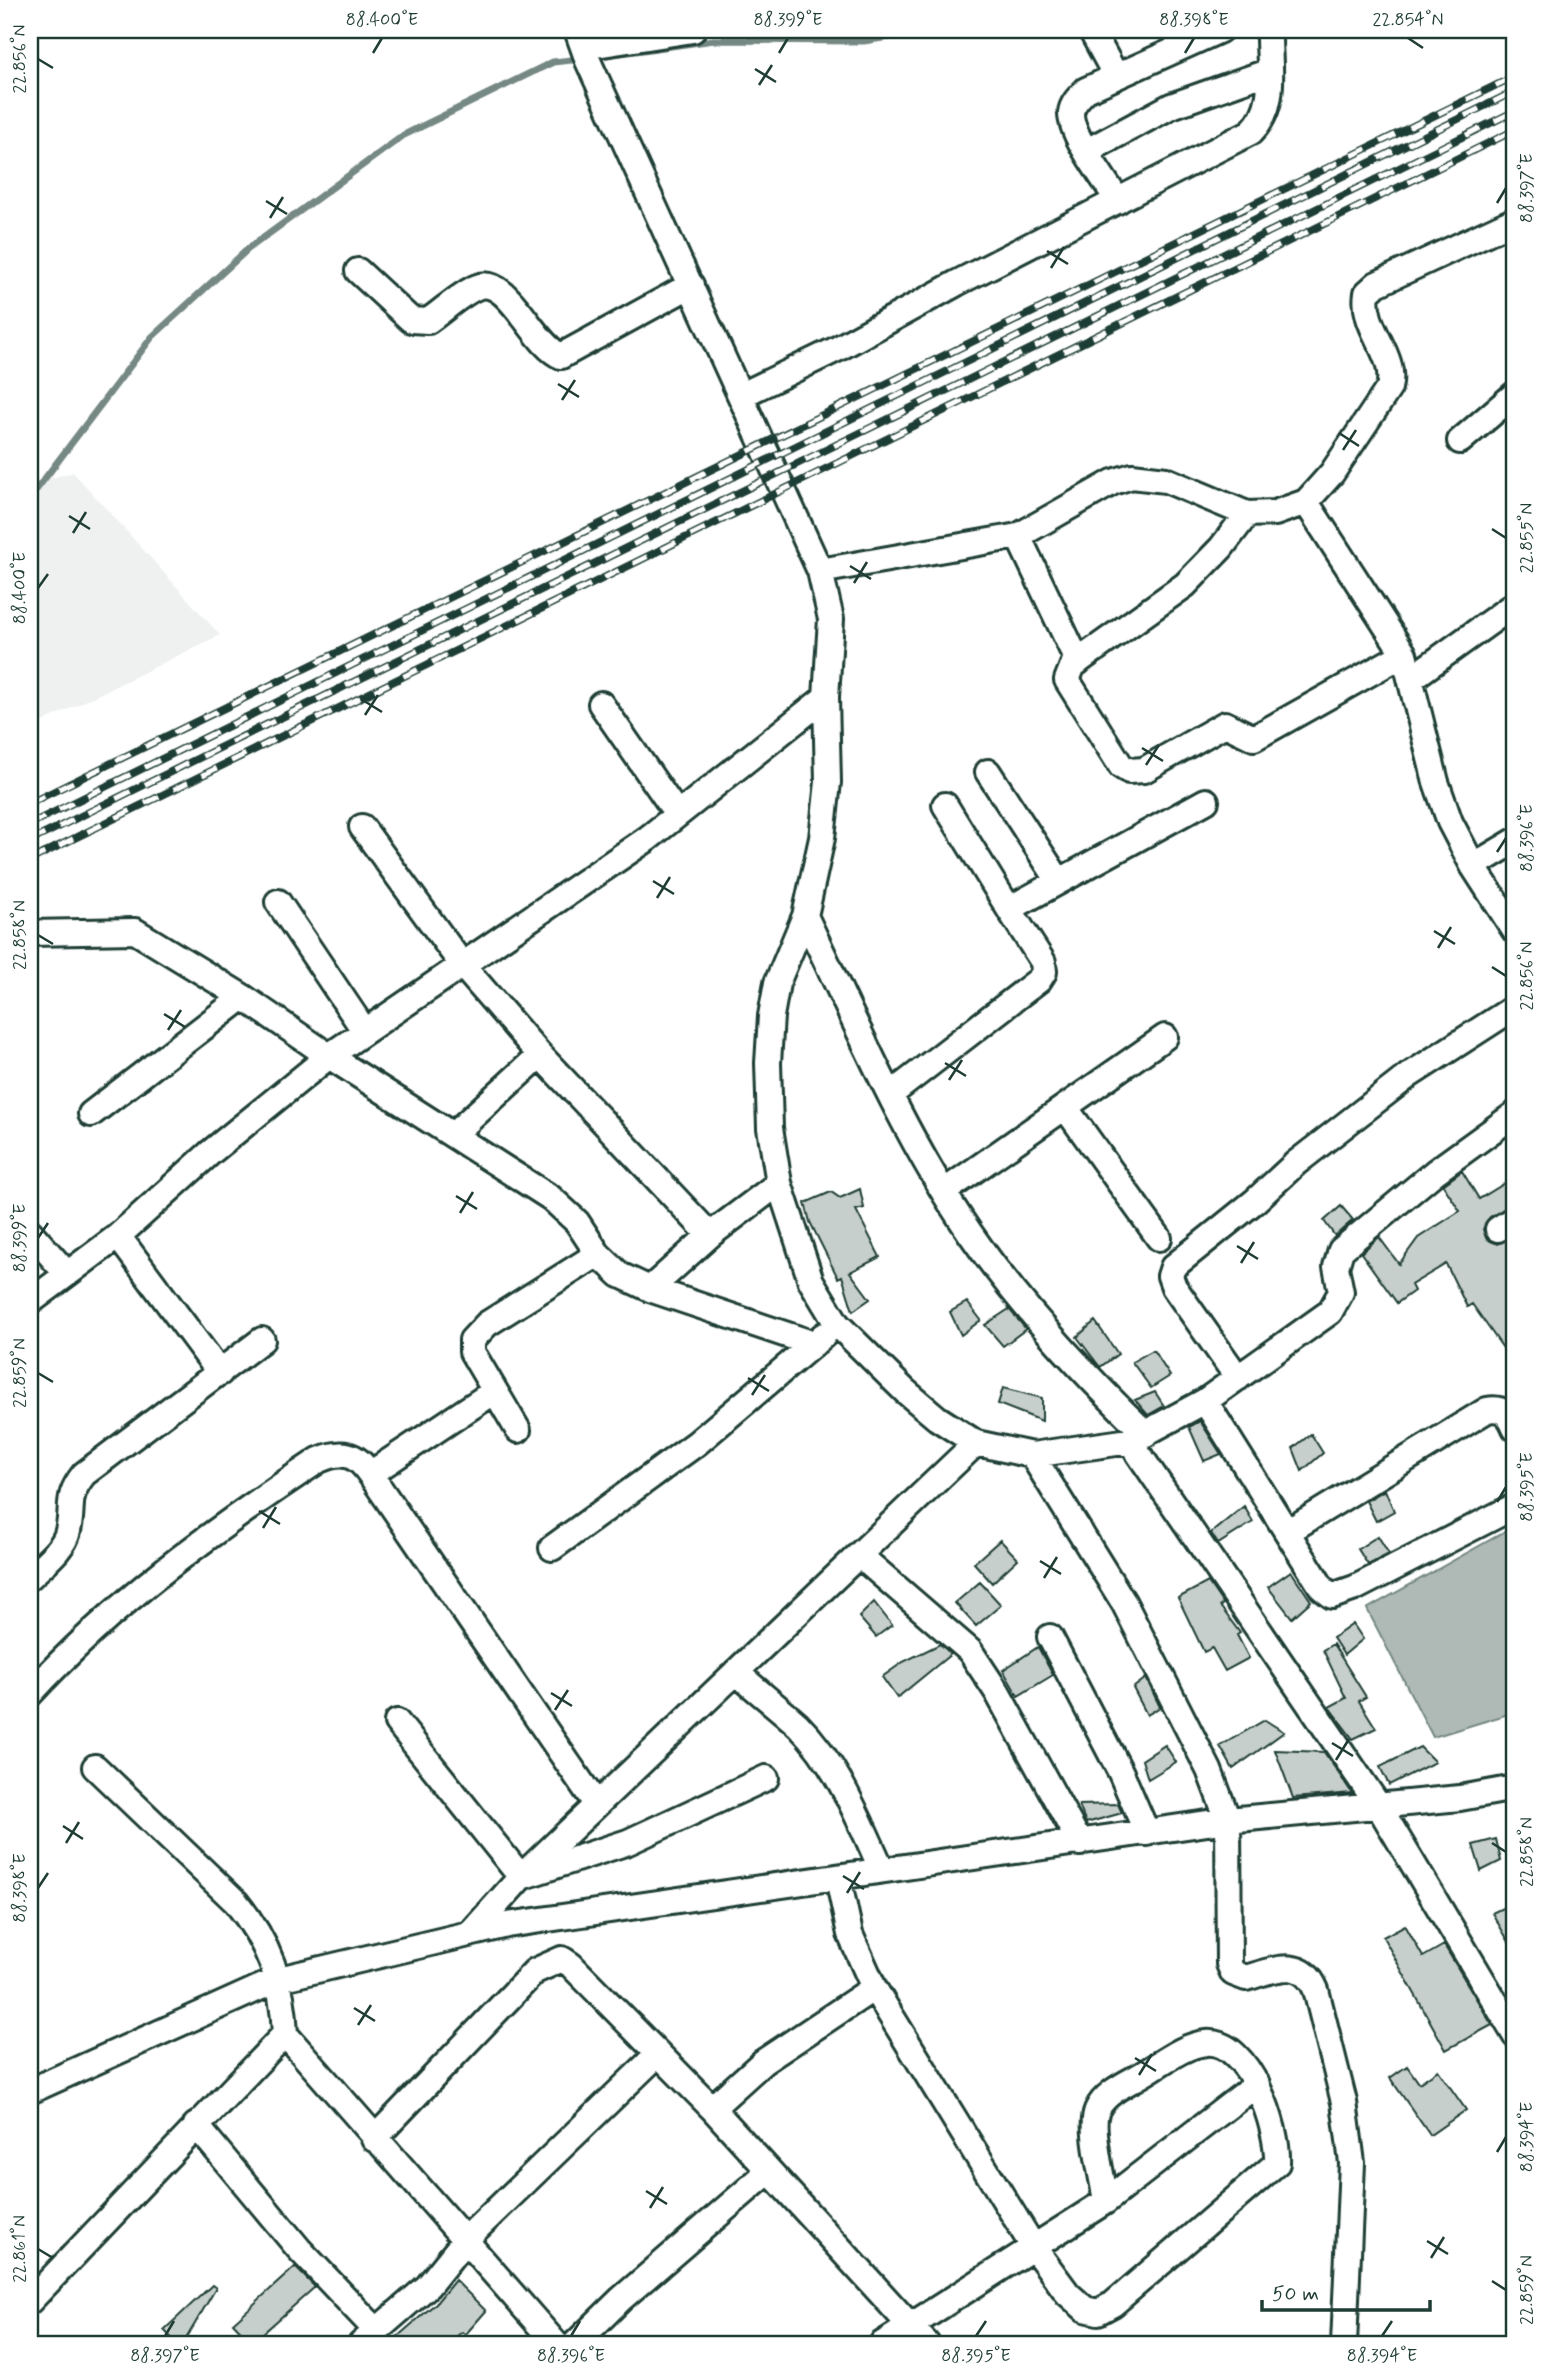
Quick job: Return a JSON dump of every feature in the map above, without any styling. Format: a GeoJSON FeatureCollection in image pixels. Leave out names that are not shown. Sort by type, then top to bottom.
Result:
{"type":"FeatureCollection","features":[{"type":"Feature","properties":{"kind":"street"},"geometry":{"type":"LineString","coordinates":[[693,30],[583,48],[820,571],[831,619],[826,697],[828,782],[822,838],[806,916],[783,962],[771,1016],[768,1063],[770,1128],[779,1184],[811,1281],[837,1324],[905,1391],[937,1418],[976,1443],[1032,1455],[1138,1438],[1205,1401],[1330,1312],[1341,1292],[1337,1261],[1341,1251],[1355,1236],[1435,1172],[1515,1114]]}},
{"type":"Feature","properties":{"kind":"street"},"geometry":{"type":"LineString","coordinates":[[1091,30],[1116,76]]}},
{"type":"Feature","properties":{"kind":"street"},"geometry":{"type":"LineString","coordinates":[[1118,201],[1075,130],[1071,114],[1073,106],[1086,90],[1220,30]]}},
{"type":"Feature","properties":{"kind":"street"},"geometry":{"type":"LineString","coordinates":[[742,395],[837,349],[957,283],[1251,132],[1264,117],[1270,103],[1269,30]]}},
{"type":"Feature","properties":{"kind":"street"},"geometry":{"type":"LineString","coordinates":[[1087,151],[1171,106],[1270,71]]}},
{"type":"Feature","properties":{"kind":"street"},"geometry":{"type":"LineString","coordinates":[[820,571],[1018,536],[1113,482],[1132,476],[1166,480],[1247,514],[1275,513],[1306,502],[1332,473],[1389,388],[1392,376],[1367,320],[1367,293],[1377,284],[1515,220]]}},
{"type":"Feature","properties":{"kind":"street"},"geometry":{"type":"LineString","coordinates":[[358,271],[411,320],[419,323],[428,321],[477,286],[494,287],[505,293],[545,346],[561,356],[691,285]]}},
{"type":"Feature","properties":{"kind":"street"},"geometry":{"type":"LineString","coordinates":[[1460,441],[1515,394]]}},
{"type":"Feature","properties":{"kind":"street"},"geometry":{"type":"LineString","coordinates":[[1306,502],[1404,654],[1436,782],[1450,822],[1473,866],[1515,931]]}},
{"type":"Feature","properties":{"kind":"street"},"geometry":{"type":"LineString","coordinates":[[1247,514],[1221,548],[1185,585],[1068,672],[1067,680],[1121,766],[1129,771],[1138,771],[1225,724],[1236,726],[1249,738],[1258,737],[1404,654]]}},
{"type":"Feature","properties":{"kind":"street"},"geometry":{"type":"LineString","coordinates":[[1018,536],[1078,662]]}},
{"type":"Feature","properties":{"kind":"street"},"geometry":{"type":"LineString","coordinates":[[1412,678],[1515,604]]}},
{"type":"Feature","properties":{"kind":"street"},"geometry":{"type":"LineString","coordinates":[[30,1302],[118,1236],[211,1152],[329,1056],[614,862],[826,697]]}},
{"type":"Feature","properties":{"kind":"street"},"geometry":{"type":"LineString","coordinates":[[601,704],[677,814]]}},
{"type":"Feature","properties":{"kind":"street"},"geometry":{"type":"LineString","coordinates":[[988,772],[1059,881]]}},
{"type":"Feature","properties":{"kind":"street"},"geometry":{"type":"LineString","coordinates":[[1009,909],[1206,801]]}},
{"type":"Feature","properties":{"kind":"street"},"geometry":{"type":"LineString","coordinates":[[890,1095],[1039,980],[1044,972],[1043,962],[945,805]]}},
{"type":"Feature","properties":{"kind":"street"},"geometry":{"type":"LineString","coordinates":[[362,827],[463,966],[540,1055],[710,1235]]}},
{"type":"Feature","properties":{"kind":"street"},"geometry":{"type":"LineString","coordinates":[[1473,866],[1515,841]]}},
{"type":"Feature","properties":{"kind":"street"},"geometry":{"type":"LineString","coordinates":[[278,902],[364,1030]]}},
{"type":"Feature","properties":{"kind":"street"},"geometry":{"type":"LineString","coordinates":[[806,916],[890,1095],[970,1233],[1138,1438],[1378,1805],[1515,2035]]}},
{"type":"Feature","properties":{"kind":"street"},"geometry":{"type":"LineString","coordinates":[[30,933],[135,931],[243,997],[329,1056],[551,1198],[577,1222],[598,1254],[620,1275],[650,1289],[814,1344]]}},
{"type":"Feature","properties":{"kind":"street"},"geometry":{"type":"LineString","coordinates":[[91,1114],[243,997]]}},
{"type":"Feature","properties":{"kind":"street"},"geometry":{"type":"LineString","coordinates":[[1238,1378],[1174,1287],[1170,1276],[1173,1267],[1264,1194],[1296,1163],[1408,1076],[1515,1007]]}},
{"type":"Feature","properties":{"kind":"street"},"geometry":{"type":"LineString","coordinates":[[944,1191],[1165,1037]]}},
{"type":"Feature","properties":{"kind":"street"},"geometry":{"type":"LineString","coordinates":[[453,1135],[540,1055]]}},
{"type":"Feature","properties":{"kind":"street"},"geometry":{"type":"LineString","coordinates":[[1065,1107],[1159,1238]]}},
{"type":"Feature","properties":{"kind":"street"},"geometry":{"type":"LineString","coordinates":[[650,1289],[710,1235],[779,1184]]}},
{"type":"Feature","properties":{"kind":"street"},"geometry":{"type":"LineString","coordinates":[[30,1232],[67,1274]]}},
{"type":"Feature","properties":{"kind":"street"},"geometry":{"type":"LineString","coordinates":[[118,1236],[220,1373]]}},
{"type":"Feature","properties":{"kind":"street"},"geometry":{"type":"LineString","coordinates":[[518,1430],[472,1352],[472,1340],[477,1334],[598,1254]]}},
{"type":"Feature","properties":{"kind":"street"},"geometry":{"type":"LineString","coordinates":[[552,1548],[697,1443],[837,1324]]}},
{"type":"Feature","properties":{"kind":"street"},"geometry":{"type":"LineString","coordinates":[[30,1577],[62,1544],[68,1531],[69,1499],[84,1474],[262,1340]]}},
{"type":"Feature","properties":{"kind":"street"},"geometry":{"type":"LineString","coordinates":[[370,1474],[495,1391]]}},
{"type":"Feature","properties":{"kind":"street"},"geometry":{"type":"LineString","coordinates":[[1205,1401],[1322,1588],[1332,1595],[1342,1594],[1515,1506]]}},
{"type":"Feature","properties":{"kind":"street"},"geometry":{"type":"LineString","coordinates":[[1287,1531],[1487,1410],[1498,1408],[1507,1413],[1515,1428]]}},
{"type":"Feature","properties":{"kind":"street"},"geometry":{"type":"LineString","coordinates":[[470,1934],[521,1877],[596,1804],[976,1443]]}},
{"type":"Feature","properties":{"kind":"street"},"geometry":{"type":"LineString","coordinates":[[30,1695],[112,1613],[216,1529],[319,1460],[333,1454],[348,1453],[357,1458],[370,1474],[596,1804]]}},
{"type":"Feature","properties":{"kind":"street"},"geometry":{"type":"LineString","coordinates":[[1032,1455],[1124,1603],[1181,1710],[1228,1820],[1229,1964],[1239,1978],[1287,1966],[1300,1969],[1312,1979],[1335,2059],[1352,2163],[1344,2344]]}},
{"type":"Feature","properties":{"kind":"street"},"geometry":{"type":"LineString","coordinates":[[859,1555],[970,1651],[998,1692],[1080,1843]]}},
{"type":"Feature","properties":{"kind":"street"},"geometry":{"type":"LineString","coordinates":[[1050,1637],[1121,1773],[1147,1833]]}},
{"type":"Feature","properties":{"kind":"street"},"geometry":{"type":"LineString","coordinates":[[736,1672],[799,1726],[820,1753],[848,1798],[882,1870]]}},
{"type":"Feature","properties":{"kind":"street"},"geometry":{"type":"LineString","coordinates":[[397,1722],[521,1877]]}},
{"type":"Feature","properties":{"kind":"street"},"geometry":{"type":"LineString","coordinates":[[95,1767],[236,1902],[267,1946],[279,1979],[285,2034],[374,2139],[556,2344]]}},
{"type":"Feature","properties":{"kind":"street"},"geometry":{"type":"LineString","coordinates":[[521,1877],[615,1847],[766,1777]]}},
{"type":"Feature","properties":{"kind":"street"},"geometry":{"type":"LineString","coordinates":[[30,2091],[279,1979],[470,1934],[640,1904],[838,1878],[1228,1820],[1460,1798],[1515,1788]]}},
{"type":"Feature","properties":{"kind":"street"},"geometry":{"type":"LineString","coordinates":[[838,1878],[850,1934],[874,1988],[1034,2248],[1068,2294],[1085,2309],[1098,2312],[1113,2304],[1277,2163],[1275,2135],[1257,2084],[1233,2052],[1207,2042],[1188,2048],[1118,2088],[1096,2111],[1096,2131],[1106,2201]]}},
{"type":"Feature","properties":{"kind":"street"},"geometry":{"type":"LineString","coordinates":[[374,2139],[535,1971],[549,1962],[562,1959],[572,1965],[712,2108],[927,2344]]}},
{"type":"Feature","properties":{"kind":"street"},"geometry":{"type":"LineString","coordinates":[[712,2108],[772,2055],[874,1988]]}},
{"type":"Feature","properties":{"kind":"street"},"geometry":{"type":"LineString","coordinates":[[30,2301],[285,2034]]}},
{"type":"Feature","properties":{"kind":"street"},"geometry":{"type":"LineString","coordinates":[[196,2125],[368,2337],[428,2286],[465,2240],[658,2054]]}},
{"type":"Feature","properties":{"kind":"street"},"geometry":{"type":"LineString","coordinates":[[882,2344],[1106,2201],[1257,2084]]}},
{"type":"Feature","properties":{"kind":"street"},"geometry":{"type":"LineString","coordinates":[[575,2344],[621,2299],[769,2171]]}},
{"type":"Feature","properties":{"kind":"shaded area"},"geometry":{"type":"Polygon","coordinates":[[[73,472],[220,635],[30,728],[30,484],[73,472]]]}},
{"type":"Feature","properties":{"kind":"shaded area"},"geometry":{"type":"Polygon","coordinates":[[[1515,1526],[1515,1712],[1433,1737],[1367,1609],[1515,1526]]]}},
{"type":"Feature","properties":{"kind":"building"},"geometry":{"type":"Polygon","coordinates":[[[1462,1171],[1479,1199],[1515,1177],[1515,1203],[1490,1217],[1483,1229],[1486,1238],[1498,1244],[1515,1236],[1515,1339],[1503,1348],[1472,1304],[1467,1307],[1446,1264],[1411,1285],[1414,1291],[1397,1303],[1361,1253],[1379,1237],[1399,1264],[1418,1238],[1460,1211],[1443,1185],[1462,1171]]]}},
{"type":"Feature","properties":{"kind":"building"},"geometry":{"type":"Polygon","coordinates":[[[860,1189],[864,1208],[856,1210],[880,1257],[850,1272],[870,1299],[853,1311],[842,1276],[838,1278],[810,1222],[805,1203],[831,1192],[840,1198],[860,1189]]]}},
{"type":"Feature","properties":{"kind":"building"},"geometry":{"type":"Polygon","coordinates":[[[1341,1206],[1353,1220],[1335,1236],[1324,1221],[1341,1206]]]}},
{"type":"Feature","properties":{"kind":"building"},"geometry":{"type":"Polygon","coordinates":[[[967,1302],[981,1320],[961,1335],[950,1312],[967,1302]]]}},
{"type":"Feature","properties":{"kind":"building"},"geometry":{"type":"Polygon","coordinates":[[[1009,1309],[1026,1329],[1003,1346],[985,1325],[1009,1309]]]}},
{"type":"Feature","properties":{"kind":"building"},"geometry":{"type":"Polygon","coordinates":[[[1095,1321],[1118,1354],[1100,1367],[1077,1337],[1095,1321]]]}},
{"type":"Feature","properties":{"kind":"building"},"geometry":{"type":"Polygon","coordinates":[[[1153,1350],[1170,1376],[1151,1388],[1132,1362],[1153,1350]]]}},
{"type":"Feature","properties":{"kind":"building"},"geometry":{"type":"Polygon","coordinates":[[[1003,1388],[1042,1398],[1042,1421],[998,1404],[1003,1388]]]}},
{"type":"Feature","properties":{"kind":"building"},"geometry":{"type":"Polygon","coordinates":[[[1155,1392],[1164,1406],[1148,1415],[1135,1400],[1155,1392]]]}},
{"type":"Feature","properties":{"kind":"building"},"geometry":{"type":"Polygon","coordinates":[[[1200,1421],[1221,1454],[1204,1461],[1189,1427],[1200,1421]]]}},
{"type":"Feature","properties":{"kind":"building"},"geometry":{"type":"Polygon","coordinates":[[[1311,1434],[1323,1453],[1302,1471],[1293,1448],[1311,1434]]]}},
{"type":"Feature","properties":{"kind":"building"},"geometry":{"type":"Polygon","coordinates":[[[1385,1490],[1394,1511],[1376,1521],[1366,1501],[1385,1490]]]}},
{"type":"Feature","properties":{"kind":"building"},"geometry":{"type":"Polygon","coordinates":[[[1244,1506],[1253,1522],[1218,1544],[1211,1533],[1244,1506]]]}},
{"type":"Feature","properties":{"kind":"building"},"geometry":{"type":"Polygon","coordinates":[[[1378,1536],[1389,1554],[1368,1565],[1358,1549],[1378,1536]]]}},
{"type":"Feature","properties":{"kind":"building"},"geometry":{"type":"Polygon","coordinates":[[[1000,1540],[1018,1559],[992,1583],[974,1563],[1000,1540]]]}},
{"type":"Feature","properties":{"kind":"building"},"geometry":{"type":"Polygon","coordinates":[[[1291,1571],[1311,1601],[1292,1618],[1268,1587],[1291,1571]]]}},
{"type":"Feature","properties":{"kind":"building"},"geometry":{"type":"Polygon","coordinates":[[[980,1582],[1001,1605],[976,1626],[955,1603],[980,1582]]]}},
{"type":"Feature","properties":{"kind":"building"},"geometry":{"type":"Polygon","coordinates":[[[1208,1582],[1223,1604],[1220,1606],[1240,1633],[1237,1635],[1249,1658],[1225,1671],[1212,1648],[1204,1652],[1178,1598],[1208,1582]]]}},
{"type":"Feature","properties":{"kind":"building"},"geometry":{"type":"Polygon","coordinates":[[[874,1602],[892,1625],[876,1637],[859,1617],[874,1602]]]}},
{"type":"Feature","properties":{"kind":"building"},"geometry":{"type":"Polygon","coordinates":[[[1353,1624],[1363,1639],[1344,1655],[1333,1638],[1353,1624]]]}},
{"type":"Feature","properties":{"kind":"building"},"geometry":{"type":"Polygon","coordinates":[[[940,1644],[951,1654],[897,1698],[882,1677],[903,1662],[940,1644]]]}},
{"type":"Feature","properties":{"kind":"building"},"geometry":{"type":"Polygon","coordinates":[[[1333,1644],[1366,1697],[1359,1701],[1376,1728],[1353,1739],[1329,1707],[1346,1698],[1323,1650],[1333,1644]]]}},
{"type":"Feature","properties":{"kind":"building"},"geometry":{"type":"Polygon","coordinates":[[[1038,1647],[1053,1675],[1018,1696],[1003,1670],[1038,1647]]]}},
{"type":"Feature","properties":{"kind":"building"},"geometry":{"type":"Polygon","coordinates":[[[1146,1678],[1160,1707],[1147,1715],[1133,1688],[1146,1678]]]}},
{"type":"Feature","properties":{"kind":"building"},"geometry":{"type":"Polygon","coordinates":[[[1265,1720],[1284,1732],[1233,1769],[1220,1746],[1265,1720]]]}},
{"type":"Feature","properties":{"kind":"building"},"geometry":{"type":"Polygon","coordinates":[[[1165,1745],[1176,1762],[1148,1779],[1142,1760],[1165,1745]]]}},
{"type":"Feature","properties":{"kind":"building"},"geometry":{"type":"Polygon","coordinates":[[[1420,1747],[1435,1762],[1389,1785],[1380,1767],[1420,1747]]]}},
{"type":"Feature","properties":{"kind":"building"},"geometry":{"type":"Polygon","coordinates":[[[1275,1750],[1324,1752],[1352,1793],[1293,1798],[1275,1750]]]}},
{"type":"Feature","properties":{"kind":"building"},"geometry":{"type":"Polygon","coordinates":[[[1118,1804],[1122,1813],[1086,1823],[1079,1805],[1118,1804]]]}},
{"type":"Feature","properties":{"kind":"building"},"geometry":{"type":"Polygon","coordinates":[[[1496,1839],[1501,1861],[1481,1871],[1473,1845],[1496,1839]]]}},
{"type":"Feature","properties":{"kind":"building"},"geometry":{"type":"Polygon","coordinates":[[[1515,1902],[1515,1952],[1492,1913],[1515,1902]]]}},
{"type":"Feature","properties":{"kind":"building"},"geometry":{"type":"Polygon","coordinates":[[[1405,1925],[1423,1957],[1444,1945],[1492,2025],[1446,2050],[1383,1937],[1405,1925]]]}},
{"type":"Feature","properties":{"kind":"building"},"geometry":{"type":"Polygon","coordinates":[[[1407,2066],[1419,2083],[1438,2070],[1466,2110],[1430,2135],[1390,2078],[1407,2066]]]}},
{"type":"Feature","properties":{"kind":"building"},"geometry":{"type":"Polygon","coordinates":[[[295,2267],[315,2287],[252,2343],[233,2323],[295,2267]]]}},
{"type":"Feature","properties":{"kind":"building"},"geometry":{"type":"Polygon","coordinates":[[[455,2280],[486,2311],[465,2335],[462,2332],[447,2344],[389,2344],[436,2303],[455,2280]]]}},
{"type":"Feature","properties":{"kind":"building"},"geometry":{"type":"Polygon","coordinates":[[[212,2285],[216,2288],[183,2344],[177,2344],[164,2330],[212,2285]]]}},
{"type":"Feature","properties":{"kind":"waterway"},"geometry":{"type":"LineString","coordinates":[[593,57],[714,40],[864,41],[933,30]]}},
{"type":"Feature","properties":{"kind":"waterway"},"geometry":{"type":"LineString","coordinates":[[30,498],[152,337],[248,249],[404,135],[553,62],[581,59]]}},
{"type":"Feature","properties":{"kind":"railway"},"geometry":{"type":"LineString","coordinates":[[30,803],[1515,76]]}},
{"type":"Feature","properties":{"kind":"railway"},"geometry":{"type":"LineString","coordinates":[[30,824],[1515,91]]}},
{"type":"Feature","properties":{"kind":"railway"},"geometry":{"type":"LineString","coordinates":[[30,841],[1515,111]]}},
{"type":"Feature","properties":{"kind":"railway"},"geometry":{"type":"LineString","coordinates":[[30,860],[1515,130]]}}]}
